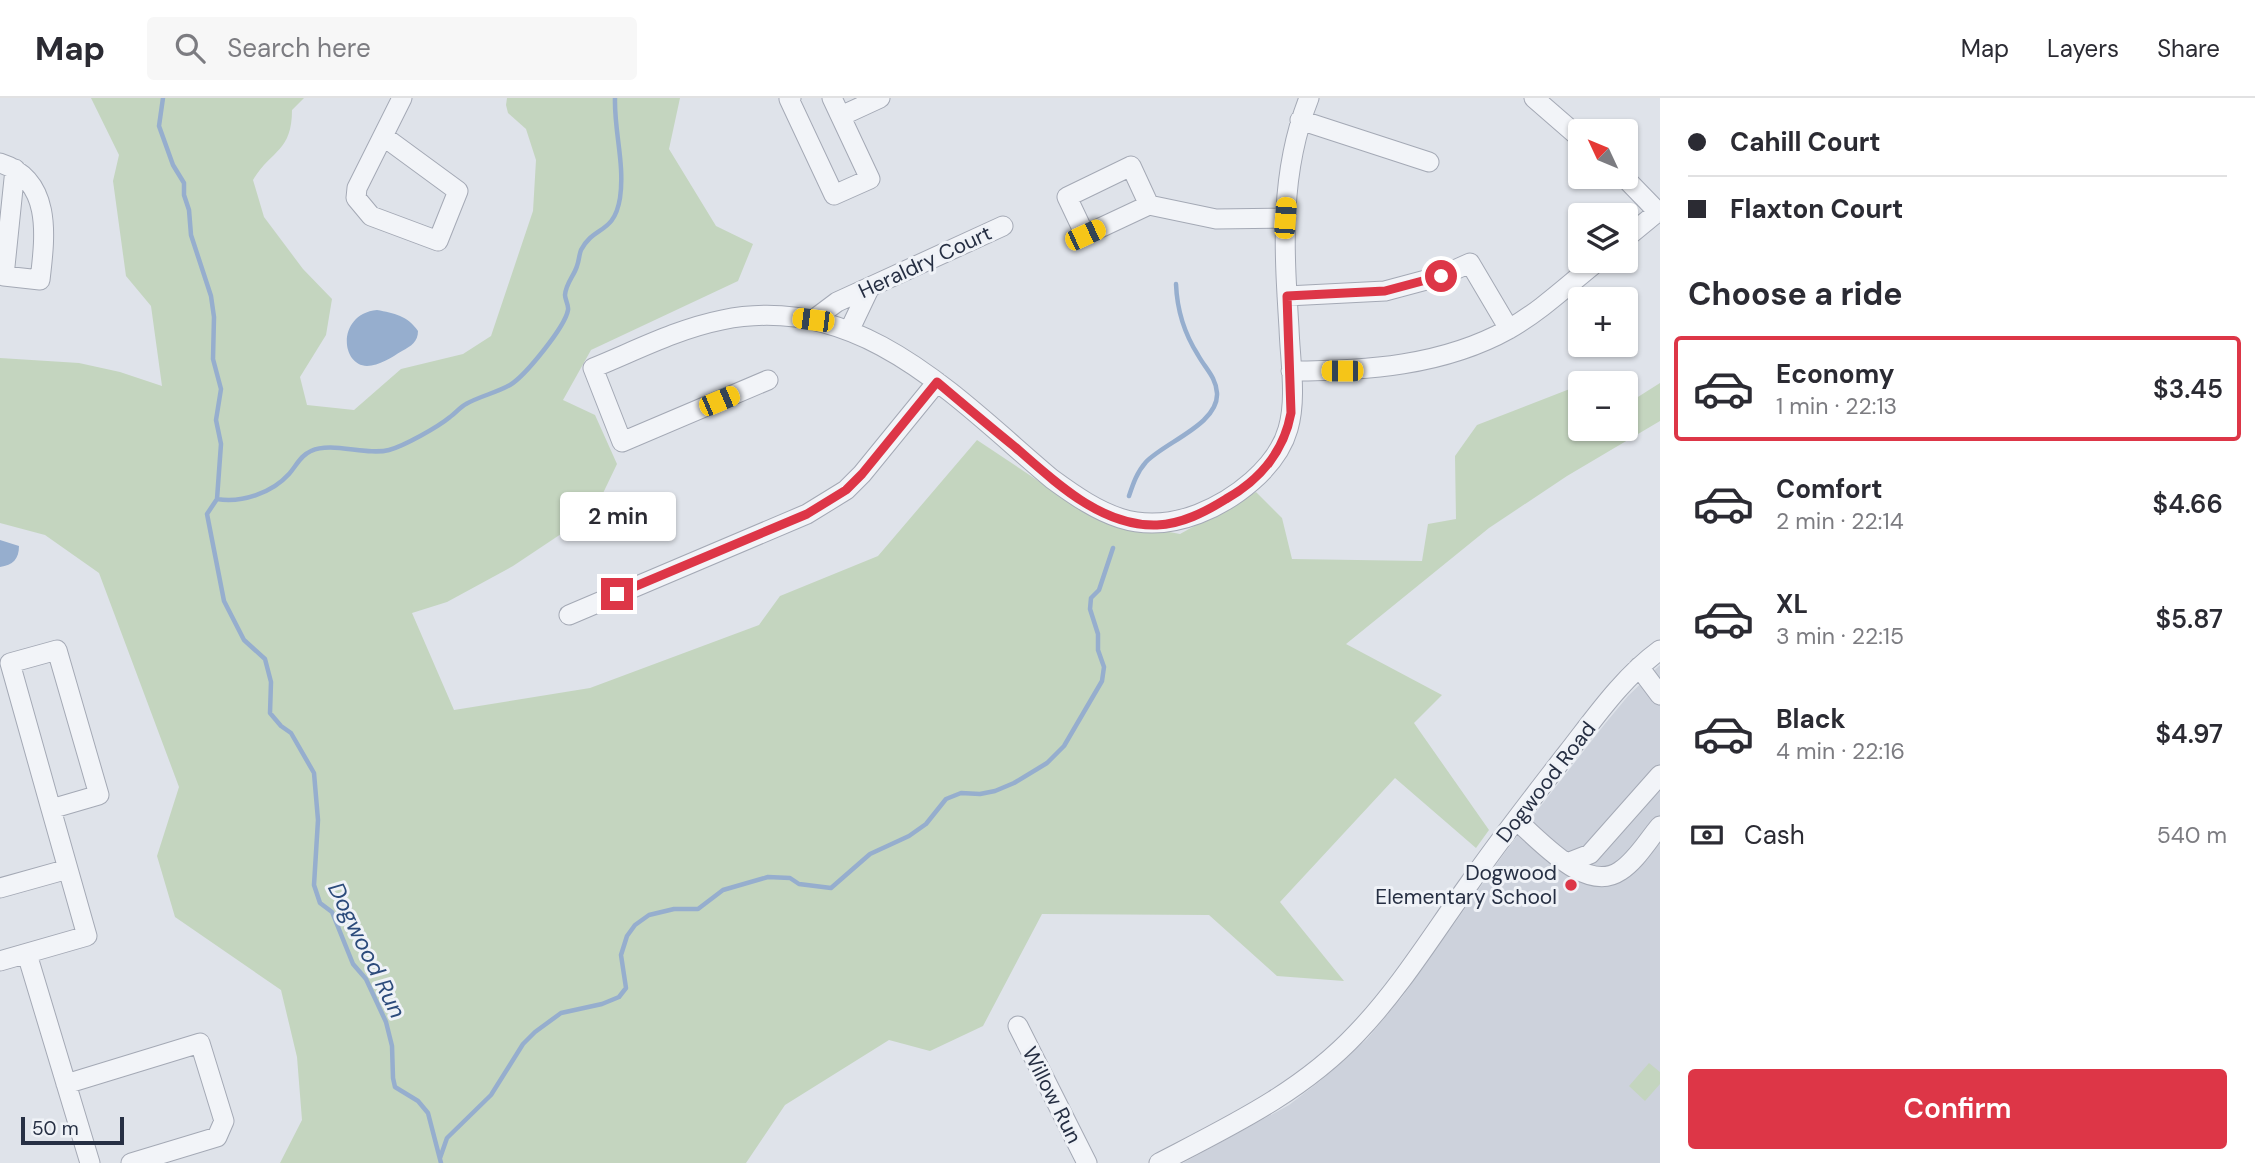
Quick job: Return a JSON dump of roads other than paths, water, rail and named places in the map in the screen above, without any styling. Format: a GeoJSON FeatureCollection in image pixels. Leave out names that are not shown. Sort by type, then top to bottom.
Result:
{"type":"FeatureCollection","features":[{"type":"Feature","properties":{"kind":"street"},"geometry":{"type":"LineString","coordinates":[[383,136],[458,191],[438,241],[371,216],[356,198],[357,188],[383,136],[402,98]]}},
{"type":"Feature","properties":{"kind":"street"},"geometry":{"type":"LineString","coordinates":[[791,98],[789,99],[834,195],[870,179],[832,98]]}},
{"type":"Feature","properties":{"kind":"street"},"geometry":{"type":"LineString","coordinates":[[841,116],[880,98]]}},
{"type":"Feature","properties":{"kind":"street"},"geometry":{"type":"LineString","coordinates":[[768,380],[622,442],[593,368],[690,328],[723,320],[756,315],[813,320],[850,330],[891,349],[937,382],[1075,496],[1115,517],[1157,525],[1181,521],[1206,511],[1260,474],[1273,458],[1288,430],[1291,413],[1291,371],[1285,218],[1288,173],[1300,120],[1309,98]]}},
{"type":"Feature","properties":{"kind":"street"},"geometry":{"type":"LineString","coordinates":[[1534,98],[1568,128]]}},
{"type":"Feature","properties":{"kind":"street"},"geometry":{"type":"LineString","coordinates":[[1300,120],[1429,162]]}},
{"type":"Feature","properties":{"kind":"street"},"geometry":{"type":"LineString","coordinates":[[8,166],[26,179],[37,194],[45,235],[40,281],[4,276],[8,166]]}},
{"type":"Feature","properties":{"kind":"street"},"geometry":{"type":"LineString","coordinates":[[1636,189],[1659,211],[1638,228]]}},
{"type":"Feature","properties":{"kind":"street"},"geometry":{"type":"LineString","coordinates":[[1149,205],[1216,219],[1285,218]]}},
{"type":"Feature","properties":{"kind":"street","name":"Heraldry Court"},"geometry":{"type":"LineString","coordinates":[[813,320],[837,302],[1003,226]]}},
{"type":"Feature","properties":{"kind":"street"},"geometry":{"type":"LineString","coordinates":[[1287,296],[1385,291],[1441,276],[1470,263],[1509,329]]}},
{"type":"Feature","properties":{"kind":"street"},"geometry":{"type":"LineString","coordinates":[[1291,371],[1342,371],[1386,367],[1429,359],[1466,348],[1509,329],[1538,310],[1583,273]]}},
{"type":"Feature","properties":{"kind":"street"},"geometry":{"type":"LineString","coordinates":[[850,330],[870,287]]}},
{"type":"Feature","properties":{"kind":"street"},"geometry":{"type":"LineString","coordinates":[[569,615],[807,514],[828,502],[846,490],[862,474],[937,382]]}},
{"type":"Feature","properties":{"kind":"street"},"geometry":{"type":"LineString","coordinates":[[0,961],[87,936],[51,809],[5,665],[57,650],[99,795],[51,809]]}},
{"type":"Feature","properties":{"kind":"street","name":"Dogwood Road"},"geometry":{"type":"LineString","coordinates":[[1158,1163],[1269,1104],[1312,1074],[1356,1034],[1399,982],[1516,820],[1600,711],[1639,667],[1660,650]]}},
{"type":"Feature","properties":{"kind":"street"},"geometry":{"type":"LineString","coordinates":[[1639,667],[1660,695]]}},
{"type":"Feature","properties":{"kind":"street"},"geometry":{"type":"LineString","coordinates":[[1567,863],[1577,861],[1595,849],[1660,775]]}},
{"type":"Feature","properties":{"kind":"street"},"geometry":{"type":"LineString","coordinates":[[1516,820],[1586,876],[1609,877],[1627,865],[1660,826]]}},
{"type":"Feature","properties":{"kind":"street"},"geometry":{"type":"LineString","coordinates":[[0,888],[68,869]]}},
{"type":"Feature","properties":{"kind":"street"},"geometry":{"type":"LineString","coordinates":[[27,954],[90,1163]]}},
{"type":"Feature","properties":{"kind":"street","name":"Willow Run"},"geometry":{"type":"LineString","coordinates":[[1018,1026],[1087,1163]]}},
{"type":"Feature","properties":{"kind":"street"},"geometry":{"type":"LineString","coordinates":[[66,1084],[200,1043],[224,1121],[217,1137],[131,1163]]}},
{"type":"Feature","properties":{"kind":"water"},"geometry":{"type":"Polygon","coordinates":[[[377,310],[405,319],[414,326],[418,335],[408,347],[390,358],[367,366],[352,357],[347,339],[355,320],[377,310]]]}},
{"type":"Feature","properties":{"kind":"water"},"geometry":{"type":"Polygon","coordinates":[[[0,540],[19,546],[14,561],[0,567],[0,540]]]}},
{"type":"Feature","properties":{"kind":"waterway"},"geometry":{"type":"LineString","coordinates":[[163,98],[159,126],[173,165],[184,183],[191,235],[211,296],[214,317],[213,359],[221,389],[216,420],[221,444],[217,499]]}},
{"type":"Feature","properties":{"kind":"waterway","name":"Dogwood Run"},"geometry":{"type":"LineString","coordinates":[[441,1163],[428,1113],[418,1101],[395,1087],[392,1046],[386,1022],[366,979],[353,964],[332,912],[320,903],[314,885],[318,820],[314,773],[291,733],[270,713],[271,682],[265,659],[244,640],[224,601],[207,514],[217,499],[246,498],[274,486],[289,474],[304,455],[319,448],[380,451],[403,445],[438,426],[466,404],[510,385],[525,372],[544,350],[565,318],[568,308],[566,291],[576,270],[581,250],[586,242],[608,224],[617,210],[621,173],[615,98]]}},
{"type":"Feature","properties":{"kind":"waterway"},"geometry":{"type":"LineString","coordinates":[[1129,496],[1146,462],[1200,423],[1215,404],[1215,382],[1185,330],[1176,284]]}},
{"type":"Feature","properties":{"kind":"waterway"},"geometry":{"type":"LineString","coordinates":[[440,1158],[447,1138],[491,1095],[523,1044],[535,1032],[561,1013],[602,1004],[619,997],[626,988],[621,955],[627,936],[635,925],[649,915],[674,909],[698,909],[723,890],[768,877],[790,878],[799,884],[831,888],[870,854],[909,836],[926,824],[946,799],[961,793],[980,794],[995,791],[1047,763],[1064,746],[1102,681],[1104,667],[1090,609],[1091,598],[1099,590],[1113,548]]}},
{"type":"Feature","properties":{"kind":"place","name":"Dogwood Elementary School"},"geometry":{"type":"Point","coordinates":[1571,885]}}]}
